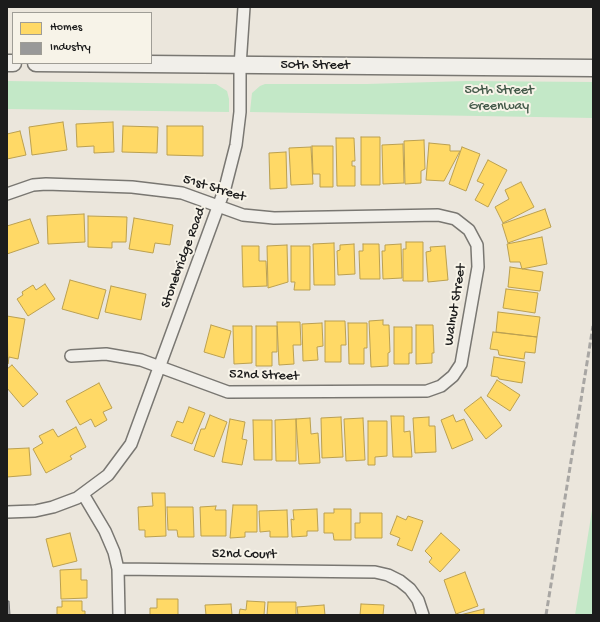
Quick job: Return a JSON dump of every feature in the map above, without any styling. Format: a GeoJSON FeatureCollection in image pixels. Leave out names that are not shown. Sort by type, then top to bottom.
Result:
{"type":"FeatureCollection","features":[{"type":"Feature","properties":{"kind":"main road","name":"50th Street"},"geometry":{"type":"LineString","coordinates":[[104,64],[593,68]]}},
{"type":"Feature","properties":{"kind":"street","name":"Stonebridge Road"},"geometry":{"type":"LineString","coordinates":[[7,512],[35,511],[53,507],[83,494],[108,475],[132,444],[219,206],[236,145],[240,112],[240,66],[244,7]]}},
{"type":"Feature","properties":{"kind":"street","name":"51st Street"},"geometry":{"type":"LineString","coordinates":[[7,194],[33,185],[46,184],[132,187],[182,193],[243,215],[274,218],[438,215]]}},
{"type":"Feature","properties":{"kind":"street","name":"Walnut Street"},"geometry":{"type":"LineString","coordinates":[[414,392],[426,391],[441,386],[453,376],[461,364],[478,267],[477,246],[469,230],[455,219],[438,215]]}},
{"type":"Feature","properties":{"kind":"street","name":"52nd Street"},"geometry":{"type":"LineString","coordinates":[[71,356],[106,354],[141,360],[228,392],[414,392]]}},
{"type":"Feature","properties":{"kind":"street"},"geometry":{"type":"LineString","coordinates":[[83,494],[105,532],[114,552],[118,569],[119,615]]}},
{"type":"Feature","properties":{"kind":"street","name":"52nd Court"},"geometry":{"type":"LineString","coordinates":[[118,569],[369,571],[388,575],[400,581],[410,589],[418,600],[423,615]]}},
{"type":"Feature","properties":{"kind":"green space"},"geometry":{"type":"Polygon","coordinates":[[[7,81],[216,84],[227,91],[229,99],[229,112],[7,109],[7,81]]]}},
{"type":"Feature","properties":{"kind":"green space","name":"50th Street Greenway"},"geometry":{"type":"Polygon","coordinates":[[[466,81],[593,82],[593,118],[250,112],[252,93],[260,86],[265,84],[367,84],[466,81]]]}},
{"type":"Feature","properties":{"kind":"green space"},"geometry":{"type":"Polygon","coordinates":[[[593,504],[593,615],[575,615],[580,585],[593,504]]]}},
{"type":"Feature","properties":{"kind":"building: Homes"},"geometry":{"type":"Polygon","coordinates":[[[63,122],[67,150],[32,155],[29,127],[63,122]]]}},
{"type":"Feature","properties":{"kind":"building: Homes"},"geometry":{"type":"Polygon","coordinates":[[[113,122],[114,152],[94,153],[94,146],[77,147],[76,124],[113,122]]]}},
{"type":"Feature","properties":{"kind":"building: Homes"},"geometry":{"type":"Polygon","coordinates":[[[123,126],[158,127],[157,153],[122,152],[123,126]]]}},
{"type":"Feature","properties":{"kind":"building: Homes"},"geometry":{"type":"Polygon","coordinates":[[[167,126],[203,126],[203,156],[167,155],[167,126]]]}},
{"type":"Feature","properties":{"kind":"building: Homes"},"geometry":{"type":"Polygon","coordinates":[[[20,131],[26,155],[7,159],[7,134],[20,131]]]}},
{"type":"Feature","properties":{"kind":"building: Homes"},"geometry":{"type":"Polygon","coordinates":[[[361,137],[380,137],[380,185],[361,185],[361,137]]]}},
{"type":"Feature","properties":{"kind":"building: Homes"},"geometry":{"type":"Polygon","coordinates":[[[336,138],[354,138],[355,161],[352,161],[352,166],[355,166],[355,186],[337,186],[336,138]]]}},
{"type":"Feature","properties":{"kind":"building: Homes"},"geometry":{"type":"Polygon","coordinates":[[[424,140],[425,169],[421,171],[421,183],[405,184],[404,141],[424,140]]]}},
{"type":"Feature","properties":{"kind":"building: Homes"},"geometry":{"type":"Polygon","coordinates":[[[429,143],[450,145],[450,151],[460,151],[444,181],[426,180],[429,143]]]}},
{"type":"Feature","properties":{"kind":"building: Homes"},"geometry":{"type":"Polygon","coordinates":[[[403,144],[404,183],[383,184],[382,145],[403,144]]]}},
{"type":"Feature","properties":{"kind":"building: Homes"},"geometry":{"type":"Polygon","coordinates":[[[312,146],[333,146],[333,187],[320,187],[320,174],[313,174],[312,146]]]}},
{"type":"Feature","properties":{"kind":"building: Homes"},"geometry":{"type":"Polygon","coordinates":[[[311,147],[313,184],[291,185],[289,148],[311,147]]]}},
{"type":"Feature","properties":{"kind":"building: Homes"},"geometry":{"type":"Polygon","coordinates":[[[462,147],[480,154],[466,191],[449,184],[462,147]]]}},
{"type":"Feature","properties":{"kind":"building: Homes"},"geometry":{"type":"Polygon","coordinates":[[[286,152],[287,188],[270,189],[269,153],[286,152]]]}},
{"type":"Feature","properties":{"kind":"building: Homes"},"geometry":{"type":"Polygon","coordinates":[[[488,160],[507,170],[488,207],[475,200],[484,184],[477,181],[488,160]]]}},
{"type":"Feature","properties":{"kind":"building: Homes"},"geometry":{"type":"Polygon","coordinates":[[[521,182],[534,207],[503,223],[495,207],[509,199],[505,190],[521,182]]]}},
{"type":"Feature","properties":{"kind":"building: Homes"},"geometry":{"type":"Polygon","coordinates":[[[545,209],[551,227],[508,243],[502,224],[545,209]]]}},
{"type":"Feature","properties":{"kind":"building: Homes"},"geometry":{"type":"Polygon","coordinates":[[[84,214],[85,242],[48,244],[47,216],[84,214]]]}},
{"type":"Feature","properties":{"kind":"building: Homes"},"geometry":{"type":"Polygon","coordinates":[[[88,216],[127,217],[126,242],[112,242],[112,248],[88,247],[88,216]]]}},
{"type":"Feature","properties":{"kind":"building: Homes"},"geometry":{"type":"Polygon","coordinates":[[[134,218],[173,225],[170,245],[155,243],[153,253],[129,249],[134,218]]]}},
{"type":"Feature","properties":{"kind":"building: Homes"},"geometry":{"type":"Polygon","coordinates":[[[30,219],[39,243],[7,254],[7,226],[30,219]]]}},
{"type":"Feature","properties":{"kind":"building: Homes"},"geometry":{"type":"Polygon","coordinates":[[[542,237],[547,264],[522,269],[520,262],[510,262],[507,244],[542,237]]]}},
{"type":"Feature","properties":{"kind":"building: Homes"},"geometry":{"type":"Polygon","coordinates":[[[406,242],[423,242],[423,281],[403,281],[403,249],[406,249],[406,242]]]}},
{"type":"Feature","properties":{"kind":"building: Homes"},"geometry":{"type":"Polygon","coordinates":[[[334,243],[335,285],[314,285],[313,244],[334,243]]]}},
{"type":"Feature","properties":{"kind":"building: Homes"},"geometry":{"type":"Polygon","coordinates":[[[354,244],[355,274],[338,275],[337,251],[340,250],[340,245],[354,244]]]}},
{"type":"Feature","properties":{"kind":"building: Homes"},"geometry":{"type":"Polygon","coordinates":[[[363,244],[379,244],[380,279],[360,279],[359,251],[363,251],[363,244]]]}},
{"type":"Feature","properties":{"kind":"building: Homes"},"geometry":{"type":"Polygon","coordinates":[[[401,244],[402,278],[383,279],[382,251],[385,251],[385,245],[401,244]]]}},
{"type":"Feature","properties":{"kind":"building: Homes"},"geometry":{"type":"Polygon","coordinates":[[[287,245],[288,282],[268,288],[267,246],[287,245]]]}},
{"type":"Feature","properties":{"kind":"building: Homes"},"geometry":{"type":"Polygon","coordinates":[[[242,246],[259,246],[259,261],[266,261],[267,286],[243,287],[242,246]]]}},
{"type":"Feature","properties":{"kind":"building: Homes"},"geometry":{"type":"Polygon","coordinates":[[[291,246],[310,246],[310,290],[294,290],[295,282],[291,282],[291,246]]]}},
{"type":"Feature","properties":{"kind":"building: Homes"},"geometry":{"type":"Polygon","coordinates":[[[445,246],[448,280],[428,282],[426,252],[431,251],[430,247],[445,246]]]}},
{"type":"Feature","properties":{"kind":"building: Homes"},"geometry":{"type":"Polygon","coordinates":[[[510,267],[543,272],[540,291],[508,287],[510,267]]]}},
{"type":"Feature","properties":{"kind":"building: Homes"},"geometry":{"type":"Polygon","coordinates":[[[70,280],[106,290],[98,319],[62,309],[70,280]]]}},
{"type":"Feature","properties":{"kind":"building: Homes"},"geometry":{"type":"Polygon","coordinates":[[[45,284],[55,299],[28,316],[17,299],[23,295],[22,292],[33,285],[36,290],[45,284]]]}},
{"type":"Feature","properties":{"kind":"building: Homes"},"geometry":{"type":"Polygon","coordinates":[[[111,286],[146,294],[141,320],[105,312],[111,286]]]}},
{"type":"Feature","properties":{"kind":"building: Homes"},"geometry":{"type":"Polygon","coordinates":[[[506,289],[538,293],[535,313],[503,308],[506,289]]]}},
{"type":"Feature","properties":{"kind":"building: Homes"},"geometry":{"type":"Polygon","coordinates":[[[498,312],[540,317],[537,337],[496,332],[498,312]]]}},
{"type":"Feature","properties":{"kind":"building: Homes"},"geometry":{"type":"Polygon","coordinates":[[[7,316],[25,319],[18,359],[9,357],[8,364],[7,316]]]}},
{"type":"Feature","properties":{"kind":"building: Homes"},"geometry":{"type":"Polygon","coordinates":[[[383,320],[383,325],[389,325],[390,352],[388,353],[388,366],[371,367],[369,321],[383,320]]]}},
{"type":"Feature","properties":{"kind":"building: Homes"},"geometry":{"type":"Polygon","coordinates":[[[325,321],[345,321],[346,345],[341,345],[341,362],[325,362],[325,321]]]}},
{"type":"Feature","properties":{"kind":"building: Homes"},"geometry":{"type":"Polygon","coordinates":[[[277,322],[300,322],[301,345],[293,345],[294,364],[279,365],[277,322]]]}},
{"type":"Feature","properties":{"kind":"building: Homes"},"geometry":{"type":"Polygon","coordinates":[[[322,323],[323,346],[317,347],[318,360],[303,361],[302,324],[322,323]]]}},
{"type":"Feature","properties":{"kind":"building: Homes"},"geometry":{"type":"Polygon","coordinates":[[[348,323],[367,323],[367,348],[364,348],[364,364],[349,364],[348,323]]]}},
{"type":"Feature","properties":{"kind":"building: Homes"},"geometry":{"type":"Polygon","coordinates":[[[211,325],[231,331],[224,358],[204,352],[211,325]]]}},
{"type":"Feature","properties":{"kind":"building: Homes"},"geometry":{"type":"Polygon","coordinates":[[[416,325],[433,325],[434,353],[432,353],[432,363],[416,364],[416,325]]]}},
{"type":"Feature","properties":{"kind":"building: Homes"},"geometry":{"type":"Polygon","coordinates":[[[233,326],[252,326],[252,363],[234,364],[233,326]]]}},
{"type":"Feature","properties":{"kind":"building: Homes"},"geometry":{"type":"Polygon","coordinates":[[[256,326],[277,326],[277,352],[272,352],[272,366],[256,366],[256,326]]]}},
{"type":"Feature","properties":{"kind":"building: Homes"},"geometry":{"type":"Polygon","coordinates":[[[394,327],[412,327],[412,353],[409,353],[409,364],[394,364],[394,327]]]}},
{"type":"Feature","properties":{"kind":"building: Homes"},"geometry":{"type":"Polygon","coordinates":[[[493,332],[537,337],[535,353],[525,352],[524,359],[499,355],[498,350],[490,349],[493,332]]]}},
{"type":"Feature","properties":{"kind":"building: Homes"},"geometry":{"type":"Polygon","coordinates":[[[494,357],[525,362],[522,383],[491,376],[494,357]]]}},
{"type":"Feature","properties":{"kind":"building: Homes"},"geometry":{"type":"Polygon","coordinates":[[[12,365],[38,394],[23,407],[7,388],[7,369],[12,365]]]}},
{"type":"Feature","properties":{"kind":"building: Homes"},"geometry":{"type":"Polygon","coordinates":[[[497,380],[520,395],[510,411],[487,396],[497,380]]]}},
{"type":"Feature","properties":{"kind":"building: Homes"},"geometry":{"type":"Polygon","coordinates":[[[99,383],[112,408],[103,412],[107,420],[95,427],[91,419],[80,425],[66,401],[99,383]]]}},
{"type":"Feature","properties":{"kind":"building: Homes"},"geometry":{"type":"Polygon","coordinates":[[[481,397],[502,426],[486,439],[464,410],[481,397]]]}},
{"type":"Feature","properties":{"kind":"building: Homes"},"geometry":{"type":"Polygon","coordinates":[[[189,407],[205,413],[192,444],[171,436],[177,421],[183,423],[189,407]]]}},
{"type":"Feature","properties":{"kind":"building: Homes"},"geometry":{"type":"Polygon","coordinates":[[[210,415],[227,422],[214,457],[194,450],[201,429],[205,429],[210,415]]]}},
{"type":"Feature","properties":{"kind":"building: Homes"},"geometry":{"type":"Polygon","coordinates":[[[453,415],[456,422],[464,419],[473,440],[452,449],[441,420],[453,415]]]}},
{"type":"Feature","properties":{"kind":"building: Homes"},"geometry":{"type":"Polygon","coordinates":[[[391,416],[404,416],[404,432],[410,431],[412,457],[393,457],[391,416]]]}},
{"type":"Feature","properties":{"kind":"building: Homes"},"geometry":{"type":"Polygon","coordinates":[[[341,417],[343,457],[322,458],[321,418],[341,417]]]}},
{"type":"Feature","properties":{"kind":"building: Homes"},"geometry":{"type":"Polygon","coordinates":[[[429,417],[429,426],[435,426],[436,452],[415,453],[413,418],[429,417]]]}},
{"type":"Feature","properties":{"kind":"building: Homes"},"geometry":{"type":"Polygon","coordinates":[[[310,418],[311,434],[318,433],[320,463],[299,464],[296,419],[310,418]]]}},
{"type":"Feature","properties":{"kind":"building: Homes"},"geometry":{"type":"Polygon","coordinates":[[[363,418],[365,460],[346,461],[344,419],[363,418]]]}},
{"type":"Feature","properties":{"kind":"building: Homes"},"geometry":{"type":"Polygon","coordinates":[[[230,419],[245,422],[242,439],[247,440],[242,465],[222,462],[230,419]]]}},
{"type":"Feature","properties":{"kind":"building: Homes"},"geometry":{"type":"Polygon","coordinates":[[[296,419],[296,461],[276,461],[275,420],[296,419]]]}},
{"type":"Feature","properties":{"kind":"building: Homes"},"geometry":{"type":"Polygon","coordinates":[[[253,420],[272,420],[272,460],[254,460],[253,420]]]}},
{"type":"Feature","properties":{"kind":"building: Homes"},"geometry":{"type":"Polygon","coordinates":[[[368,421],[387,421],[387,456],[375,457],[375,465],[368,465],[368,421]]]}},
{"type":"Feature","properties":{"kind":"building: Homes"},"geometry":{"type":"Polygon","coordinates":[[[76,427],[86,447],[70,456],[72,459],[46,473],[33,449],[43,443],[39,436],[53,429],[58,437],[76,427]]]}},
{"type":"Feature","properties":{"kind":"building: Homes"},"geometry":{"type":"Polygon","coordinates":[[[29,448],[31,475],[7,477],[7,449],[29,448]]]}},
{"type":"Feature","properties":{"kind":"building: Homes"},"geometry":{"type":"Polygon","coordinates":[[[152,493],[165,493],[166,536],[145,537],[145,530],[139,530],[138,507],[153,506],[152,493]]]}},
{"type":"Feature","properties":{"kind":"building: Homes"},"geometry":{"type":"Polygon","coordinates":[[[233,505],[257,505],[257,532],[245,532],[245,537],[230,538],[233,505]]]}},
{"type":"Feature","properties":{"kind":"building: Homes"},"geometry":{"type":"Polygon","coordinates":[[[216,506],[215,510],[226,510],[226,536],[201,536],[200,507],[216,506]]]}},
{"type":"Feature","properties":{"kind":"building: Homes"},"geometry":{"type":"Polygon","coordinates":[[[167,507],[193,507],[194,537],[178,537],[177,530],[168,530],[167,507]]]}},
{"type":"Feature","properties":{"kind":"building: Homes"},"geometry":{"type":"Polygon","coordinates":[[[317,509],[318,531],[307,531],[307,536],[292,537],[291,519],[294,520],[293,510],[317,509]]]}},
{"type":"Feature","properties":{"kind":"building: Homes"},"geometry":{"type":"Polygon","coordinates":[[[334,509],[351,509],[351,540],[334,540],[333,533],[324,533],[324,513],[334,513],[334,509]]]}},
{"type":"Feature","properties":{"kind":"building: Homes"},"geometry":{"type":"Polygon","coordinates":[[[287,510],[288,537],[270,537],[270,531],[260,532],[259,511],[287,510]]]}},
{"type":"Feature","properties":{"kind":"building: Homes"},"geometry":{"type":"Polygon","coordinates":[[[360,513],[382,513],[382,538],[355,538],[355,523],[360,523],[360,513]]]}},
{"type":"Feature","properties":{"kind":"building: Homes"},"geometry":{"type":"Polygon","coordinates":[[[397,516],[406,520],[408,516],[423,521],[412,551],[397,545],[400,538],[390,534],[397,516]]]}},
{"type":"Feature","properties":{"kind":"building: Homes"},"geometry":{"type":"Polygon","coordinates":[[[70,533],[77,561],[53,567],[46,539],[70,533]]]}},
{"type":"Feature","properties":{"kind":"building: Homes"},"geometry":{"type":"Polygon","coordinates":[[[441,533],[460,550],[440,572],[429,562],[432,558],[425,551],[441,533]]]}},
{"type":"Feature","properties":{"kind":"building: Homes"},"geometry":{"type":"Polygon","coordinates":[[[81,569],[81,580],[87,580],[87,598],[61,599],[60,570],[81,569]]]}},
{"type":"Feature","properties":{"kind":"building: Homes"},"geometry":{"type":"Polygon","coordinates":[[[465,572],[478,606],[456,614],[444,580],[465,572]]]}},
{"type":"Feature","properties":{"kind":"building: Homes"},"geometry":{"type":"Polygon","coordinates":[[[157,599],[178,599],[178,615],[150,615],[150,608],[157,608],[157,599]]]}},
{"type":"Feature","properties":{"kind":"building: Homes"},"geometry":{"type":"Polygon","coordinates":[[[62,601],[82,601],[82,611],[85,611],[85,615],[57,615],[57,607],[62,607],[62,601]]]}},
{"type":"Feature","properties":{"kind":"building: Homes"},"geometry":{"type":"Polygon","coordinates":[[[247,601],[265,602],[264,615],[239,615],[240,609],[246,610],[247,601]]]}},
{"type":"Feature","properties":{"kind":"building: Homes"},"geometry":{"type":"Polygon","coordinates":[[[268,602],[296,602],[296,615],[267,615],[268,602]]]}},
{"type":"Feature","properties":{"kind":"building: Homes"},"geometry":{"type":"Polygon","coordinates":[[[231,604],[232,615],[206,615],[205,605],[231,604]]]}},
{"type":"Feature","properties":{"kind":"building: Homes"},"geometry":{"type":"Polygon","coordinates":[[[361,604],[384,605],[383,615],[360,615],[361,604]]]}},
{"type":"Feature","properties":{"kind":"building: Homes"},"geometry":{"type":"Polygon","coordinates":[[[324,605],[325,615],[298,615],[297,607],[324,605]]]}},
{"type":"Feature","properties":{"kind":"building: Homes"},"geometry":{"type":"Polygon","coordinates":[[[484,609],[484,615],[460,615],[484,609]]]}},
{"type":"Feature","properties":{"kind":"building: Industry"},"geometry":{"type":"Polygon","coordinates":[[[7,601],[9,601],[10,615],[7,615],[7,601]]]}},
{"type":"Feature","properties":{"kind":"railway"},"geometry":{"type":"LineString","coordinates":[[546,615],[593,326]]}}]}
